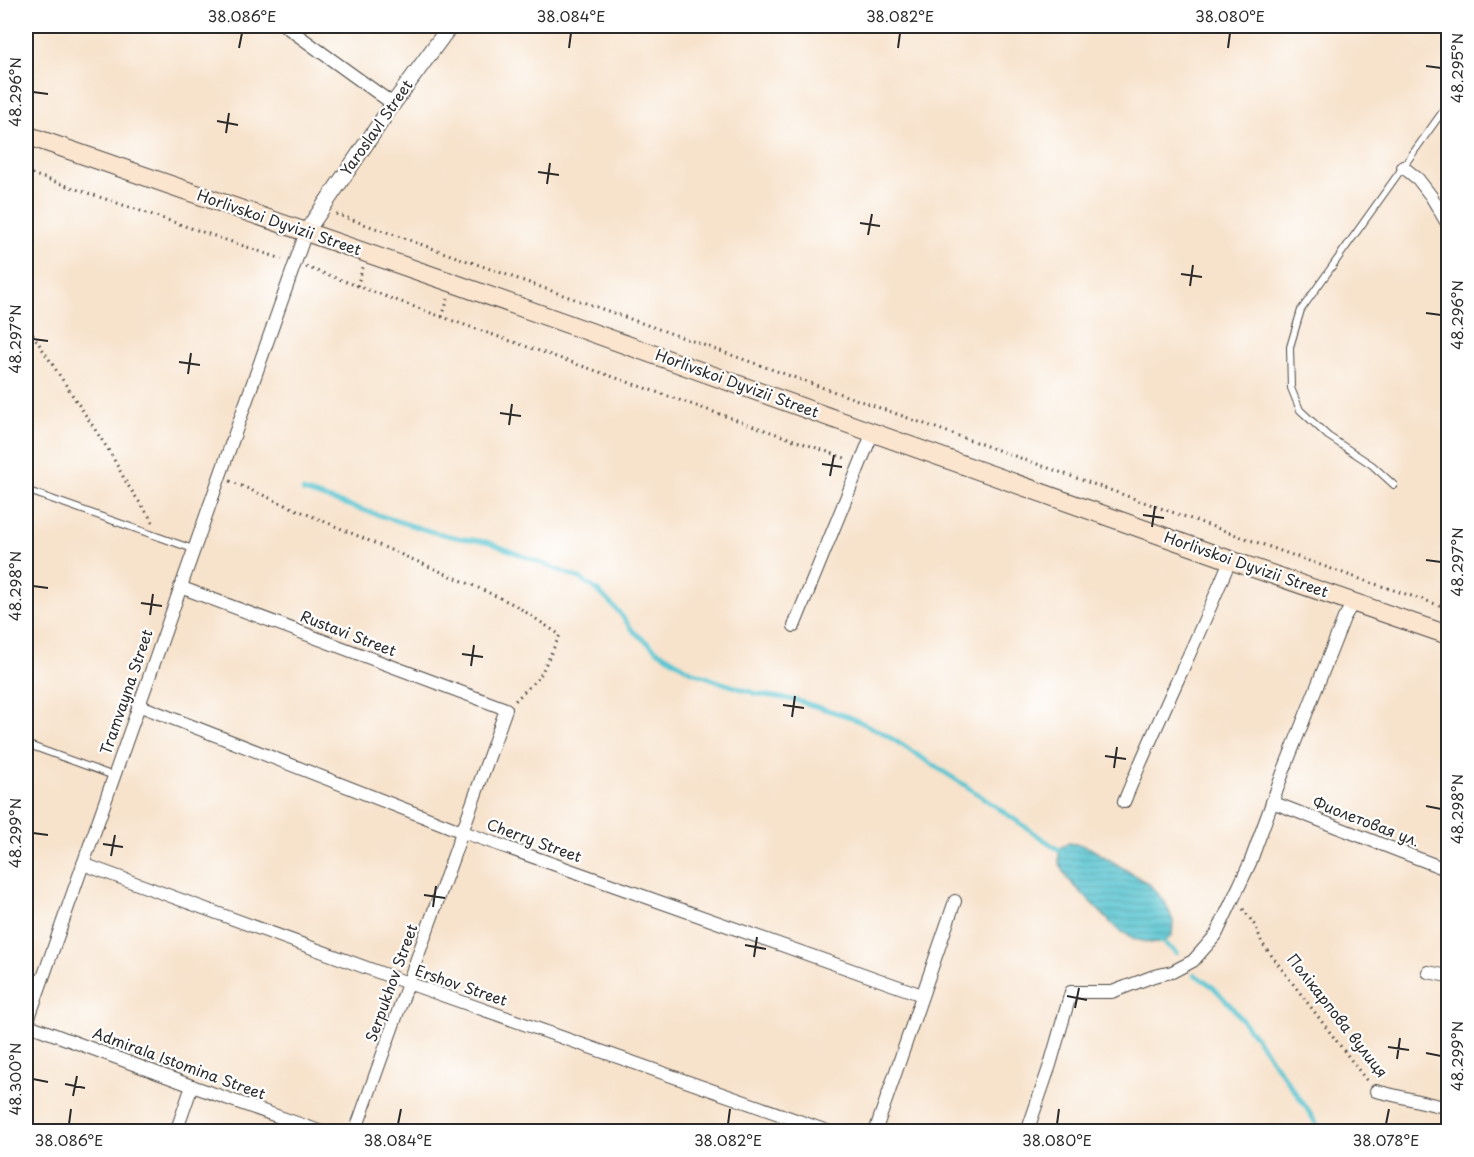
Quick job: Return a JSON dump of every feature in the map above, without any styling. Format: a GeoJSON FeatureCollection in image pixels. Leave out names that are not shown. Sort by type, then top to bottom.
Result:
{"type":"FeatureCollection","features":[{"type":"Feature","properties":{"kind":"main road","name":"Horlivskoi Dyvizii Street"},"geometry":{"type":"LineString","coordinates":[[26,135],[453,283],[1230,560],[1449,635]]}},
{"type":"Feature","properties":{"kind":"street"},"geometry":{"type":"LineString","coordinates":[[285,26],[393,104]]}},
{"type":"Feature","properties":{"kind":"street","name":"Yaroslavl Street"},"geometry":{"type":"LineString","coordinates":[[306,232],[393,104],[450,26]]}},
{"type":"Feature","properties":{"kind":"street"},"geometry":{"type":"LineString","coordinates":[[1403,167],[1418,179],[1449,225]]}},
{"type":"Feature","properties":{"kind":"street","name":"Tramvayna Street"},"geometry":{"type":"LineString","coordinates":[[26,1025],[306,232]]}},
{"type":"Feature","properties":{"kind":"street"},"geometry":{"type":"LineString","coordinates":[[794,626],[873,432]]}},
{"type":"Feature","properties":{"kind":"street"},"geometry":{"type":"LineString","coordinates":[[1124,802],[1230,560]]}},
{"type":"Feature","properties":{"kind":"street","name":"Rustavi Street"},"geometry":{"type":"LineString","coordinates":[[180,587],[506,709]]}},
{"type":"Feature","properties":{"kind":"street"},"geometry":{"type":"LineString","coordinates":[[1027,1131],[1050,1065],[1071,992],[1112,992],[1154,976],[1172,972],[1193,961],[1216,935],[1250,863],[1344,618],[1353,603]]}},
{"type":"Feature","properties":{"kind":"street","name":"Cherry Street"},"geometry":{"type":"LineString","coordinates":[[138,705],[463,832],[922,995]]}},
{"type":"Feature","properties":{"kind":"street","name":"Serpukhov Street"},"geometry":{"type":"LineString","coordinates":[[355,1131],[506,709]]}},
{"type":"Feature","properties":{"kind":"street","name":"Фиолетовая ул."},"geometry":{"type":"LineString","coordinates":[[1272,802],[1449,870]]}},
{"type":"Feature","properties":{"kind":"street","name":"Ershov Street"},"geometry":{"type":"LineString","coordinates":[[83,864],[408,983],[830,1131]]}},
{"type":"Feature","properties":{"kind":"street"},"geometry":{"type":"LineString","coordinates":[[875,1131],[955,901]]}},
{"type":"Feature","properties":{"kind":"street"},"geometry":{"type":"LineString","coordinates":[[1428,972],[1449,976]]}},
{"type":"Feature","properties":{"kind":"street","name":"Admirala Istomina Street"},"geometry":{"type":"LineString","coordinates":[[26,1025],[322,1131]]}},
{"type":"Feature","properties":{"kind":"street"},"geometry":{"type":"LineString","coordinates":[[176,1131],[192,1086]]}},
{"type":"Feature","properties":{"kind":"street","name":"Полікарпова вулиця"},"geometry":{"type":"LineString","coordinates":[[1376,1091],[1449,1108]]}},
{"type":"Feature","properties":{"kind":"lane"},"geometry":{"type":"LineString","coordinates":[[1394,485],[1372,465],[1328,436],[1300,410],[1291,388],[1290,347],[1301,310],[1449,104]]}},
{"type":"Feature","properties":{"kind":"lane"},"geometry":{"type":"LineString","coordinates":[[26,490],[193,549]]}},
{"type":"Feature","properties":{"kind":"lane"},"geometry":{"type":"LineString","coordinates":[[26,744],[114,776]]}},
{"type":"Feature","properties":{"kind":"lane"},"geometry":{"type":"LineString","coordinates":[[26,974],[42,980]]}},
{"type":"Feature","properties":{"kind":"path"},"geometry":{"type":"LineString","coordinates":[[26,172],[295,264],[860,464]]}},
{"type":"Feature","properties":{"kind":"path"},"geometry":{"type":"LineString","coordinates":[[322,209],[1353,577],[1449,608]]}},
{"type":"Feature","properties":{"kind":"path"},"geometry":{"type":"LineString","coordinates":[[26,324],[164,539]]}},
{"type":"Feature","properties":{"kind":"path"},"geometry":{"type":"LineString","coordinates":[[219,476],[483,590],[515,605],[560,635],[540,676],[506,709]]}},
{"type":"Feature","properties":{"kind":"path","name":"Полікарпова вулиця"},"geometry":{"type":"LineString","coordinates":[[1234,897],[1256,927],[1262,943],[1376,1091]]}},
{"type":"Feature","properties":{"kind":"water"},"geometry":{"type":"Polygon","coordinates":[[[1068,843],[1090,848],[1149,884],[1166,904],[1173,921],[1172,936],[1163,942],[1151,943],[1135,939],[1117,929],[1068,879],[1059,862],[1059,849],[1068,843]]]}},
{"type":"Feature","properties":{"kind":"waterway"},"geometry":{"type":"LineString","coordinates":[[303,491],[429,531],[488,542],[581,579],[597,590],[618,611],[634,632],[658,651],[691,671],[757,694],[795,700],[850,717],[883,733],[966,786],[1062,852]]}},
{"type":"Feature","properties":{"kind":"waterway"},"geometry":{"type":"LineString","coordinates":[[1160,940],[1177,953]]}},
{"type":"Feature","properties":{"kind":"waterway"},"geometry":{"type":"LineString","coordinates":[[1194,974],[1213,987],[1232,1007],[1306,1107],[1321,1132]]}}]}
